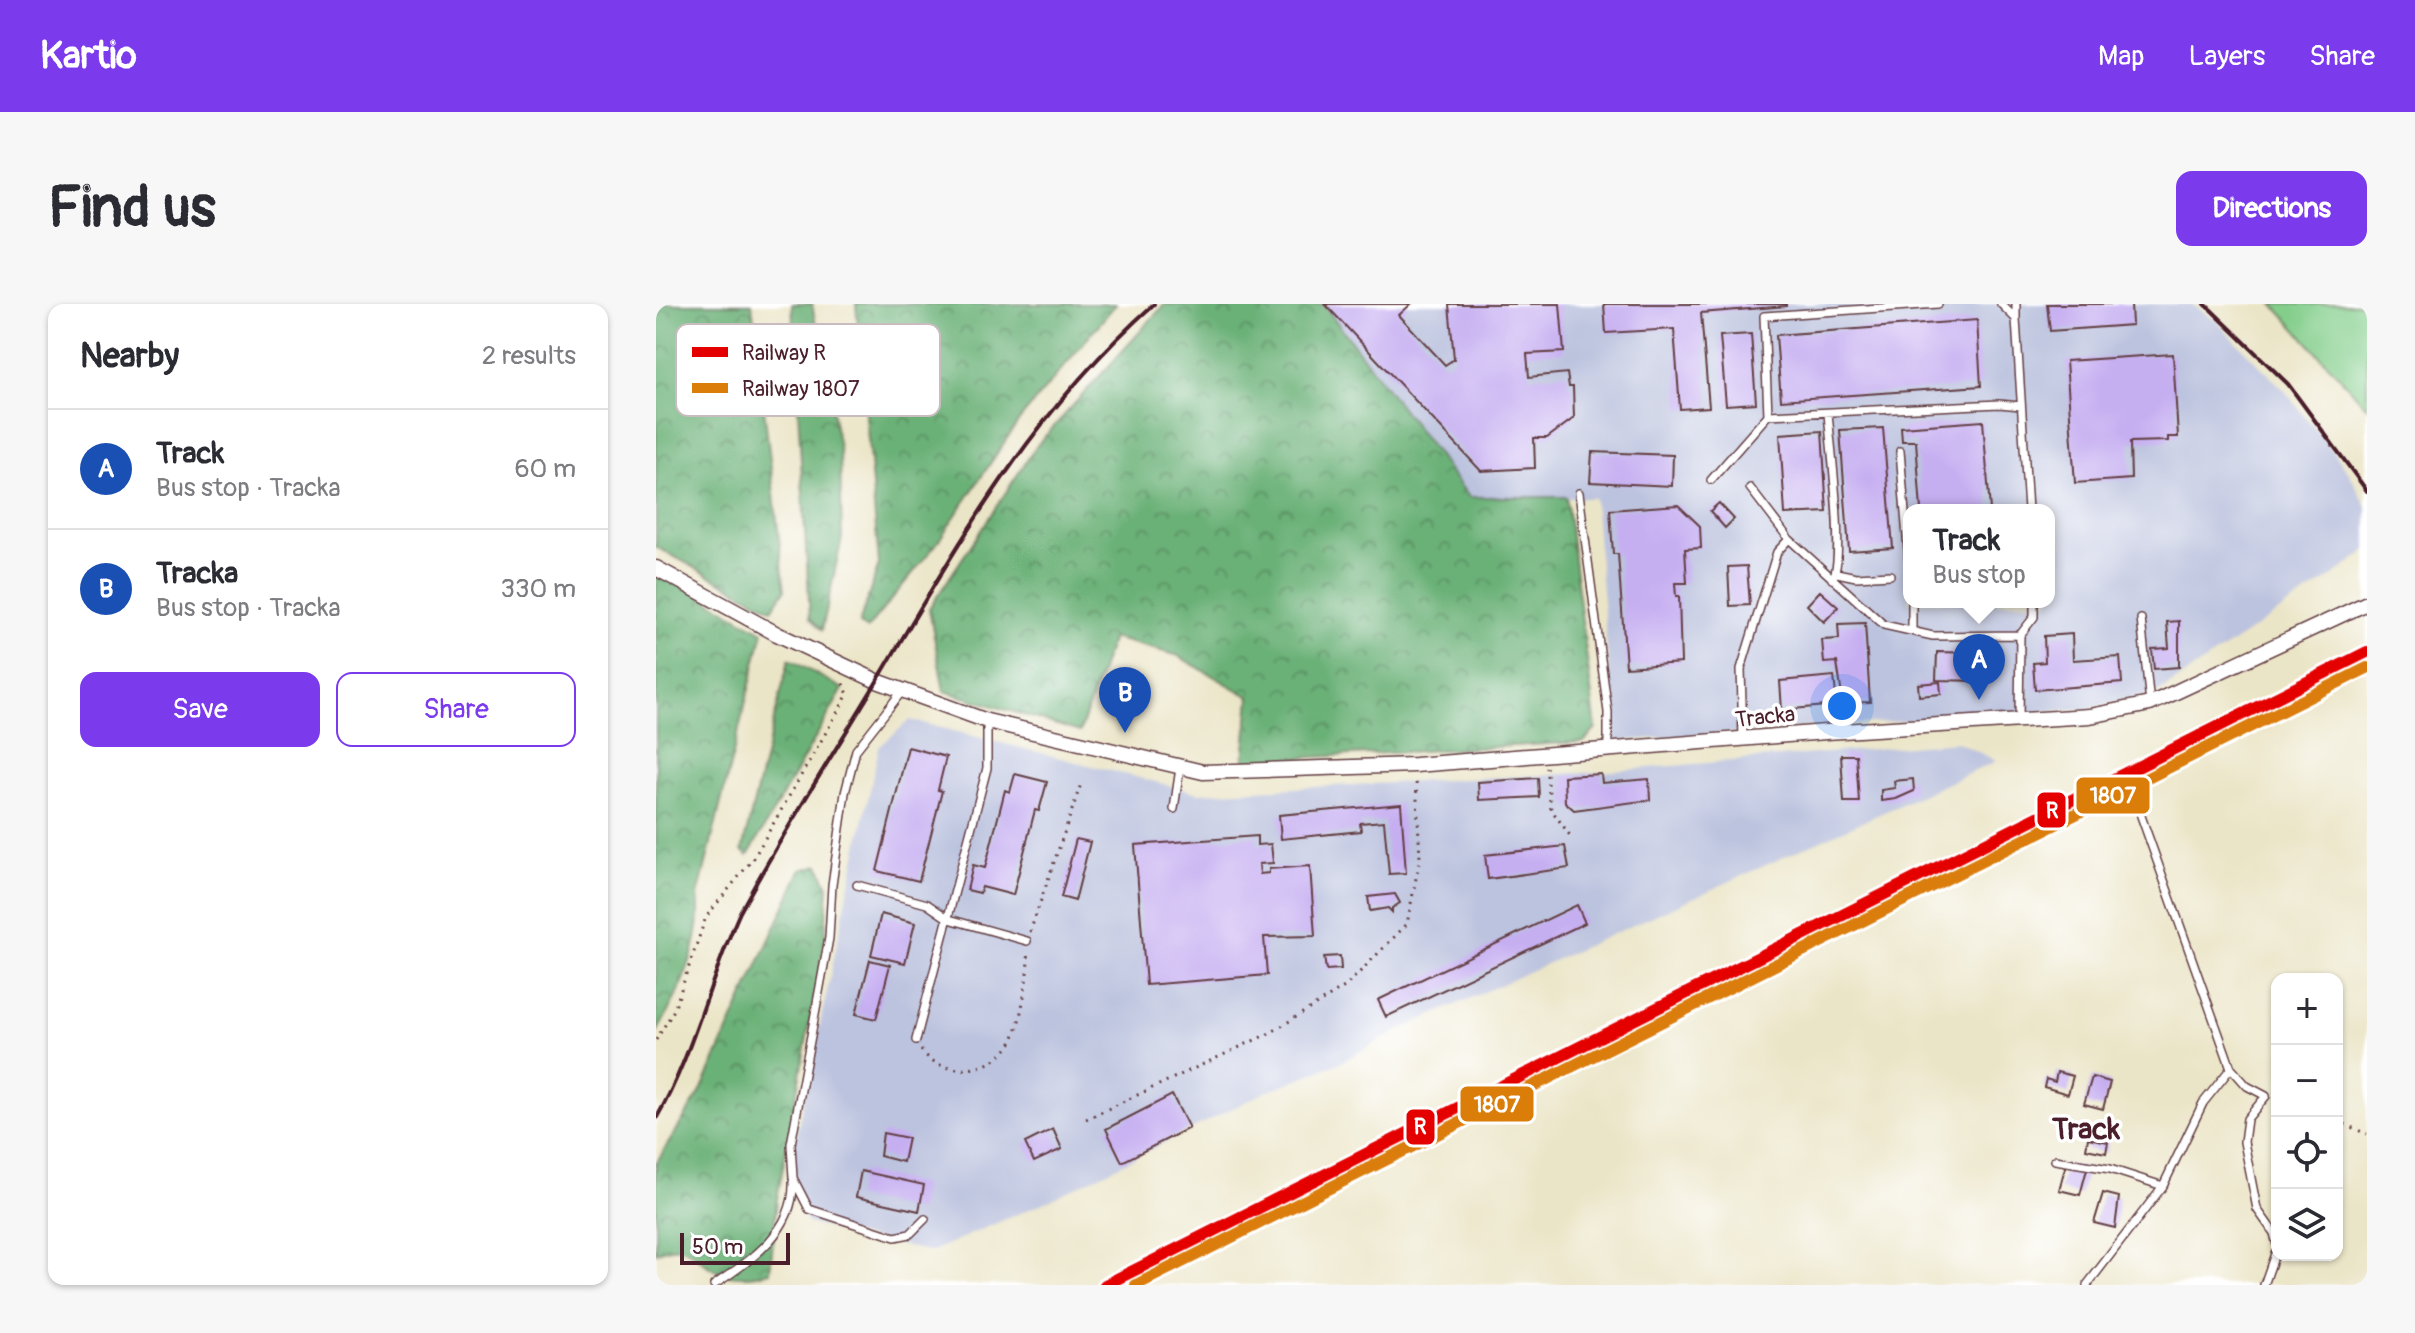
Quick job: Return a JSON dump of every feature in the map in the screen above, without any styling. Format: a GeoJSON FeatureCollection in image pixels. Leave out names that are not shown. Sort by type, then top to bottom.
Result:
{"type":"FeatureCollection","features":[{"type":"Feature","properties":{"kind":"street","name":"Tracka"},"geometry":{"type":"LineString","coordinates":[[656,568],[825,657],[903,690],[987,721],[1203,772],[1415,765],[1826,732],[2090,716],[2150,704],[2367,603]]}},
{"type":"Feature","properties":{"kind":"lane"},"geometry":{"type":"LineString","coordinates":[[1711,480],[1768,415],[1764,316],[1938,304]]}},
{"type":"Feature","properties":{"kind":"lane"},"geometry":{"type":"LineString","coordinates":[[2001,304],[2016,319]]}},
{"type":"Feature","properties":{"kind":"lane"},"geometry":{"type":"LineString","coordinates":[[2016,304],[2028,504]]}},
{"type":"Feature","properties":{"kind":"lane"},"geometry":{"type":"LineString","coordinates":[[1768,415],[1999,404],[2021,406]]}},
{"type":"Feature","properties":{"kind":"lane"},"geometry":{"type":"LineString","coordinates":[[1828,413],[1839,549],[1835,576]]}},
{"type":"Feature","properties":{"kind":"lane"},"geometry":{"type":"LineString","coordinates":[[1900,451],[1904,504]]}},
{"type":"Feature","properties":{"kind":"lane"},"geometry":{"type":"LineString","coordinates":[[1750,488],[1789,539],[1835,576],[1884,625],[1933,636],[2020,635]]}},
{"type":"Feature","properties":{"kind":"lane"},"geometry":{"type":"LineString","coordinates":[[1579,493],[1608,712],[1608,750]]}},
{"type":"Feature","properties":{"kind":"lane"},"geometry":{"type":"LineString","coordinates":[[1743,741],[1741,669],[1777,552],[1789,539]]}},
{"type":"Feature","properties":{"kind":"lane"},"geometry":{"type":"LineString","coordinates":[[1835,576],[1890,575]]}},
{"type":"Feature","properties":{"kind":"lane"},"geometry":{"type":"LineString","coordinates":[[1912,608],[1912,631]]}},
{"type":"Feature","properties":{"kind":"lane"},"geometry":{"type":"LineString","coordinates":[[2019,721],[2020,635],[2034,617],[2034,608]]}},
{"type":"Feature","properties":{"kind":"lane"},"geometry":{"type":"LineString","coordinates":[[2141,619],[2150,704]]}},
{"type":"Feature","properties":{"kind":"lane"},"geometry":{"type":"LineString","coordinates":[[714,1285],[751,1260],[785,1222],[794,1201],[791,1144],[829,938],[832,885],[845,793],[856,750],[903,690]]}},
{"type":"Feature","properties":{"kind":"lane"},"geometry":{"type":"LineString","coordinates":[[916,1040],[987,768],[987,721]]}},
{"type":"Feature","properties":{"kind":"lane"},"geometry":{"type":"LineString","coordinates":[[1174,809],[1180,768]]}},
{"type":"Feature","properties":{"kind":"lane"},"geometry":{"type":"LineString","coordinates":[[2141,816],[2231,1068],[2247,1086],[2266,1096],[2247,1119],[2244,1142],[2257,1209],[2271,1229]]}},
{"type":"Feature","properties":{"kind":"lane"},"geometry":{"type":"LineString","coordinates":[[857,885],[927,904],[949,919],[1027,941]]}},
{"type":"Feature","properties":{"kind":"lane"},"geometry":{"type":"LineString","coordinates":[[2087,1285],[2163,1186],[2203,1103],[2231,1068]]}},
{"type":"Feature","properties":{"kind":"lane"},"geometry":{"type":"LineString","coordinates":[[2055,1160],[2110,1169],[2163,1186]]}},
{"type":"Feature","properties":{"kind":"lane"},"geometry":{"type":"LineString","coordinates":[[793,1178],[809,1209],[895,1237],[910,1234],[925,1219]]}},
{"type":"Feature","properties":{"kind":"lane"},"geometry":{"type":"LineString","coordinates":[[2264,1285],[2272,1261]]}},
{"type":"Feature","properties":{"kind":"path"},"geometry":{"type":"LineString","coordinates":[[656,1040],[674,1010],[698,950],[706,917],[753,859],[848,694],[825,657]]}},
{"type":"Feature","properties":{"kind":"path"},"geometry":{"type":"LineString","coordinates":[[1544,756],[1551,809],[1571,837]]}},
{"type":"Feature","properties":{"kind":"path"},"geometry":{"type":"LineString","coordinates":[[1086,1119],[1272,1032],[1346,986],[1407,924],[1420,858],[1415,765]]}},
{"type":"Feature","properties":{"kind":"path"},"geometry":{"type":"LineString","coordinates":[[916,1040],[922,1053],[935,1065],[950,1070],[992,1062],[1012,1042],[1028,962],[1027,941],[1082,781]]}},
{"type":"Feature","properties":{"kind":"path"},"geometry":{"type":"LineString","coordinates":[[2343,1124],[2367,1134]]}},
{"type":"Feature","properties":{"kind":"shaded area"},"geometry":{"type":"Polygon","coordinates":[[[1323,304],[2191,304],[2216,321],[2286,392],[2348,471],[2367,507],[2367,550],[2159,692],[2091,708],[1615,741],[1594,498],[1469,497],[1323,304]]]}},
{"type":"Feature","properties":{"kind":"shaded area"},"geometry":{"type":"Polygon","coordinates":[[[910,720],[1199,793],[1601,772],[1957,742],[1997,761],[1402,1029],[1341,1062],[1263,1093],[1050,1200],[930,1252],[807,1223],[787,1179],[879,747],[910,720]]]}},
{"type":"Feature","properties":{"kind":"green space"},"geometry":{"type":"Polygon","coordinates":[[[656,304],[752,304],[754,324],[676,324],[676,416],[765,416],[785,590],[772,609],[656,547],[656,304]]]}},
{"type":"Feature","properties":{"kind":"green space"},"geometry":{"type":"Polygon","coordinates":[[[792,304],[812,304],[816,324],[793,324],[792,304]]]}},
{"type":"Feature","properties":{"kind":"green space"},"geometry":{"type":"Polygon","coordinates":[[[856,304],[1116,304],[1020,419],[935,546],[867,629],[859,624],[879,564],[866,416],[940,416],[940,324],[858,324],[856,304]]]}},
{"type":"Feature","properties":{"kind":"green space"},"geometry":{"type":"Polygon","coordinates":[[[1165,304],[1323,304],[1469,497],[1566,497],[1596,729],[1584,742],[1244,761],[1250,697],[1176,655],[1112,638],[1080,732],[944,691],[929,609],[1037,445],[1165,304]]]}},
{"type":"Feature","properties":{"kind":"green space"},"geometry":{"type":"Polygon","coordinates":[[[2273,304],[2367,304],[2367,407],[2273,304]]]}},
{"type":"Feature","properties":{"kind":"green space"},"geometry":{"type":"Polygon","coordinates":[[[798,416],[833,416],[840,453],[842,538],[822,630],[810,618],[798,416]]]}},
{"type":"Feature","properties":{"kind":"green space"},"geometry":{"type":"Polygon","coordinates":[[[656,570],[763,632],[698,896],[694,949],[681,986],[656,1034],[656,570]]]}},
{"type":"Feature","properties":{"kind":"green space"},"geometry":{"type":"Polygon","coordinates":[[[789,659],[843,689],[748,856],[742,851],[789,659]]]}},
{"type":"Feature","properties":{"kind":"green space"},"geometry":{"type":"Polygon","coordinates":[[[819,865],[828,887],[825,940],[777,1199],[770,1272],[734,1276],[713,1269],[682,1248],[656,1253],[656,1163],[700,1093],[801,870],[819,865]]]}},
{"type":"Feature","properties":{"kind":"building"},"geometry":{"type":"Polygon","coordinates":[[[1325,304],[1411,304],[1399,315],[1445,365],[1454,359],[1449,304],[1560,304],[1564,352],[1527,354],[1529,377],[1567,373],[1569,387],[1573,387],[1574,418],[1547,438],[1534,438],[1535,468],[1481,471],[1325,304]]]}},
{"type":"Feature","properties":{"kind":"building"},"geometry":{"type":"Polygon","coordinates":[[[1604,304],[1786,306],[1701,313],[1709,407],[1680,409],[1674,329],[1606,333],[1604,304]]]}},
{"type":"Feature","properties":{"kind":"building"},"geometry":{"type":"Polygon","coordinates":[[[2047,304],[2131,304],[2132,325],[2050,331],[2047,304]]]}},
{"type":"Feature","properties":{"kind":"building"},"geometry":{"type":"Polygon","coordinates":[[[1977,320],[1981,386],[1781,400],[1776,335],[1977,320]]]}},
{"type":"Feature","properties":{"kind":"building"},"geometry":{"type":"Polygon","coordinates":[[[1751,334],[1756,403],[1726,405],[1720,336],[1751,334]]]}},
{"type":"Feature","properties":{"kind":"building"},"geometry":{"type":"Polygon","coordinates":[[[2173,354],[2178,437],[2168,437],[2168,441],[2130,442],[2131,479],[2075,483],[2066,361],[2173,354]]]}},
{"type":"Feature","properties":{"kind":"building"},"geometry":{"type":"Polygon","coordinates":[[[1983,421],[1990,504],[1921,504],[1916,441],[1902,441],[1901,427],[1983,421]]]}},
{"type":"Feature","properties":{"kind":"building"},"geometry":{"type":"Polygon","coordinates":[[[1883,428],[1893,548],[1849,551],[1840,430],[1883,428]]]}},
{"type":"Feature","properties":{"kind":"building"},"geometry":{"type":"Polygon","coordinates":[[[1822,431],[1827,512],[1785,514],[1780,434],[1822,431]]]}},
{"type":"Feature","properties":{"kind":"building"},"geometry":{"type":"Polygon","coordinates":[[[1592,452],[1673,455],[1672,486],[1590,482],[1592,452]]]}},
{"type":"Feature","properties":{"kind":"building"},"geometry":{"type":"Polygon","coordinates":[[[1719,503],[1734,519],[1725,528],[1710,511],[1719,503]]]}},
{"type":"Feature","properties":{"kind":"building"},"geometry":{"type":"Polygon","coordinates":[[[1678,505],[1700,526],[1701,548],[1685,549],[1687,583],[1675,583],[1676,597],[1679,596],[1681,663],[1626,667],[1618,554],[1613,554],[1610,510],[1678,505]]]}},
{"type":"Feature","properties":{"kind":"building"},"geometry":{"type":"Polygon","coordinates":[[[1747,566],[1750,605],[1730,606],[1728,567],[1747,566]]]}},
{"type":"Feature","properties":{"kind":"building"},"geometry":{"type":"Polygon","coordinates":[[[1820,591],[1838,607],[1824,622],[1807,605],[1820,591]]]}},
{"type":"Feature","properties":{"kind":"building"},"geometry":{"type":"Polygon","coordinates":[[[2179,621],[2179,667],[2154,669],[2152,649],[2169,648],[2167,622],[2179,621]]]}},
{"type":"Feature","properties":{"kind":"building"},"geometry":{"type":"Polygon","coordinates":[[[1865,623],[1870,702],[1843,703],[1837,662],[1824,663],[1822,640],[1839,639],[1838,624],[1865,623]]]}},
{"type":"Feature","properties":{"kind":"building"},"geometry":{"type":"Polygon","coordinates":[[[2072,634],[2073,660],[2120,657],[2122,683],[2035,690],[2033,663],[2045,662],[2044,636],[2072,634]]]}},
{"type":"Feature","properties":{"kind":"building"},"geometry":{"type":"Polygon","coordinates":[[[1937,652],[1980,653],[1980,681],[1936,680],[1937,652]]]}},
{"type":"Feature","properties":{"kind":"building"},"geometry":{"type":"Polygon","coordinates":[[[1834,676],[1837,705],[1782,710],[1780,681],[1834,676]]]}},
{"type":"Feature","properties":{"kind":"building"},"geometry":{"type":"Polygon","coordinates":[[[1940,682],[1941,694],[1919,696],[1918,684],[1940,682]]]}},
{"type":"Feature","properties":{"kind":"building"},"geometry":{"type":"Polygon","coordinates":[[[908,747],[946,757],[938,790],[942,791],[919,881],[877,871],[908,747]]]}},
{"type":"Feature","properties":{"kind":"building"},"geometry":{"type":"Polygon","coordinates":[[[1841,755],[1856,755],[1859,802],[1844,802],[1841,755]]]}},
{"type":"Feature","properties":{"kind":"building"},"geometry":{"type":"Polygon","coordinates":[[[1015,774],[1047,782],[1039,811],[1035,810],[1013,895],[982,887],[980,893],[967,890],[973,865],[985,868],[1005,790],[1010,792],[1015,774]]]}},
{"type":"Feature","properties":{"kind":"building"},"geometry":{"type":"Polygon","coordinates":[[[1601,774],[1602,783],[1649,779],[1650,800],[1574,810],[1565,802],[1564,776],[1601,774]]]}},
{"type":"Feature","properties":{"kind":"building"},"geometry":{"type":"Polygon","coordinates":[[[1538,778],[1539,797],[1479,800],[1478,782],[1538,778]]]}},
{"type":"Feature","properties":{"kind":"building"},"geometry":{"type":"Polygon","coordinates":[[[1913,779],[1914,791],[1896,799],[1881,801],[1881,790],[1895,788],[1894,781],[1913,779]]]}},
{"type":"Feature","properties":{"kind":"building"},"geometry":{"type":"Polygon","coordinates":[[[1401,804],[1406,873],[1389,874],[1384,821],[1360,823],[1361,831],[1281,839],[1279,815],[1401,804]]]}},
{"type":"Feature","properties":{"kind":"building"},"geometry":{"type":"Polygon","coordinates":[[[1257,836],[1257,845],[1271,844],[1273,863],[1259,864],[1260,874],[1269,873],[1269,869],[1310,866],[1315,936],[1264,937],[1267,975],[1146,985],[1135,845],[1257,836]]]}},
{"type":"Feature","properties":{"kind":"building"},"geometry":{"type":"Polygon","coordinates":[[[1076,839],[1090,842],[1075,901],[1061,897],[1076,839]]]}},
{"type":"Feature","properties":{"kind":"building"},"geometry":{"type":"Polygon","coordinates":[[[1565,846],[1569,868],[1488,879],[1485,855],[1565,846]]]}},
{"type":"Feature","properties":{"kind":"building"},"geometry":{"type":"Polygon","coordinates":[[[1395,894],[1400,903],[1392,908],[1392,912],[1388,908],[1370,911],[1368,897],[1395,894]]]}},
{"type":"Feature","properties":{"kind":"building"},"geometry":{"type":"Polygon","coordinates":[[[1577,905],[1585,923],[1386,1017],[1378,1000],[1577,905]]]}},
{"type":"Feature","properties":{"kind":"building"},"geometry":{"type":"Polygon","coordinates":[[[881,914],[915,923],[905,963],[871,955],[881,914]]]}},
{"type":"Feature","properties":{"kind":"building"},"geometry":{"type":"Polygon","coordinates":[[[1340,956],[1341,969],[1326,970],[1324,957],[1340,956]]]}},
{"type":"Feature","properties":{"kind":"building"},"geometry":{"type":"Polygon","coordinates":[[[870,960],[890,965],[876,1019],[856,1014],[870,960]]]}},
{"type":"Feature","properties":{"kind":"building"},"geometry":{"type":"Polygon","coordinates":[[[2057,1072],[2073,1076],[2068,1094],[2044,1087],[2046,1079],[2055,1082],[2057,1072]]]}},
{"type":"Feature","properties":{"kind":"building"},"geometry":{"type":"Polygon","coordinates":[[[2092,1077],[2110,1082],[2103,1109],[2084,1104],[2092,1077]]]}},
{"type":"Feature","properties":{"kind":"building"},"geometry":{"type":"Polygon","coordinates":[[[1172,1095],[1189,1128],[1122,1162],[1106,1129],[1172,1095]]]}},
{"type":"Feature","properties":{"kind":"building"},"geometry":{"type":"Polygon","coordinates":[[[1053,1129],[1062,1149],[1034,1162],[1025,1143],[1053,1129]]]}},
{"type":"Feature","properties":{"kind":"building"},"geometry":{"type":"Polygon","coordinates":[[[883,1133],[908,1138],[903,1162],[880,1156],[883,1133]]]}},
{"type":"Feature","properties":{"kind":"building"},"geometry":{"type":"Polygon","coordinates":[[[2088,1138],[2108,1142],[2106,1153],[2086,1149],[2088,1138]]]}},
{"type":"Feature","properties":{"kind":"building"},"geometry":{"type":"Polygon","coordinates":[[[2066,1164],[2087,1169],[2080,1195],[2059,1190],[2066,1164]]]}},
{"type":"Feature","properties":{"kind":"building"},"geometry":{"type":"Polygon","coordinates":[[[861,1171],[924,1185],[919,1211],[856,1197],[861,1171]]]}},
{"type":"Feature","properties":{"kind":"building"},"geometry":{"type":"Polygon","coordinates":[[[2103,1193],[2119,1197],[2115,1228],[2094,1223],[2103,1193]]]}},
{"type":"Feature","properties":{"kind":"railway"},"geometry":{"type":"LineString","coordinates":[[656,1119],[691,1043],[740,912],[937,580],[1033,435],[1110,346],[1154,304]]}},
{"type":"Feature","properties":{"kind":"railway"},"geometry":{"type":"LineString","coordinates":[[2205,304],[2288,384],[2367,491]]}},
{"type":"Feature","properties":{"kind":"rail line","name":"R"},"geometry":{"type":"LineString","coordinates":[[1105,1285],[2367,652]]}},
{"type":"Feature","properties":{"kind":"rail line","name":"1807"},"geometry":{"type":"LineString","coordinates":[[1136,1285],[2367,668]]}},
{"type":"Feature","properties":{"kind":"place","name":"Track"},"geometry":{"type":"Point","coordinates":[1979,700]}},
{"type":"Feature","properties":{"kind":"place","name":"Tracka"},"geometry":{"type":"Point","coordinates":[1125,733]}},
{"type":"Feature","properties":{"kind":"district","name":"Track"},"geometry":{"type":"Point","coordinates":[2086,1129]}}]}
